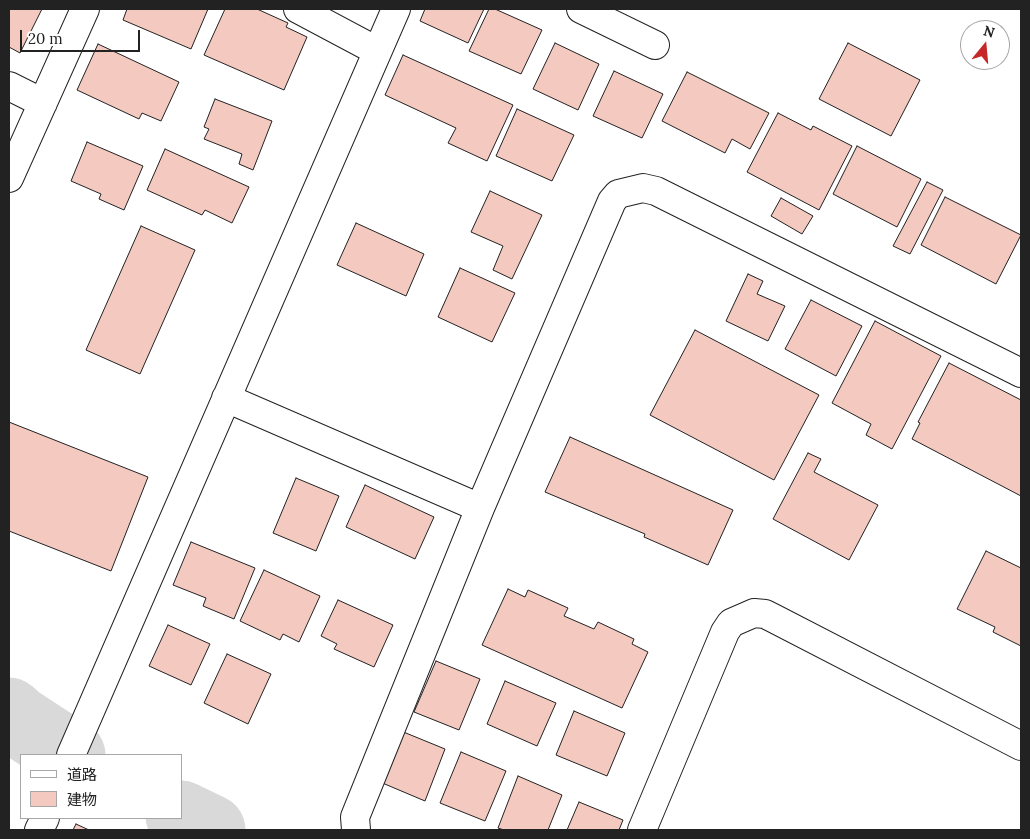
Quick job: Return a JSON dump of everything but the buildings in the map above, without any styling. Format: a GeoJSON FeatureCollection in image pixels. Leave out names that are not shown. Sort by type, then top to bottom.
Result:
{"type":"FeatureCollection","features":[{"type":"Feature","properties":{"kind":"street"},"geometry":{"type":"LineString","coordinates":[[9,178],[85,9]]}},
{"type":"Feature","properties":{"kind":"street"},"geometry":{"type":"LineString","coordinates":[[298,9],[378,50]]}},
{"type":"Feature","properties":{"kind":"street"},"geometry":{"type":"LineString","coordinates":[[71,754],[396,9]]}},
{"type":"Feature","properties":{"kind":"street"},"geometry":{"type":"LineString","coordinates":[[581,9],[655,45]]}},
{"type":"Feature","properties":{"kind":"street"},"geometry":{"type":"LineString","coordinates":[[9,86],[42,103]]}},
{"type":"Feature","properties":{"kind":"street"},"geometry":{"type":"LineString","coordinates":[[356,830],[355,817],[480,508],[612,201],[618,194],[643,188],[656,191],[1021,373]]}},
{"type":"Feature","properties":{"kind":"street"},"geometry":{"type":"LineString","coordinates":[[226,398],[480,508]]}},
{"type":"Feature","properties":{"kind":"street"},"geometry":{"type":"LineString","coordinates":[[642,830],[725,632],[731,623],[754,613],[765,614],[1021,746]]}},
{"type":"Feature","properties":{"kind":"waterway"},"geometry":{"type":"LineString","coordinates":[[9,713],[68,754]]}},
{"type":"Feature","properties":{"kind":"waterway"},"geometry":{"type":"LineString","coordinates":[[182,816],[210,830]]}}]}
